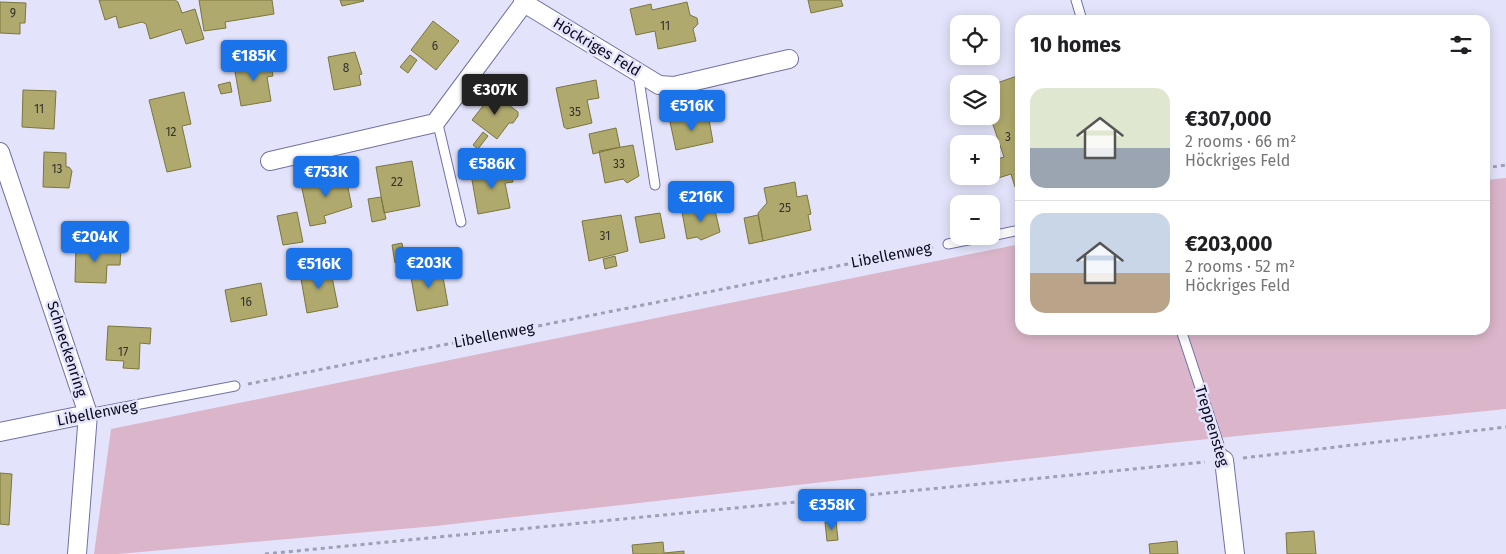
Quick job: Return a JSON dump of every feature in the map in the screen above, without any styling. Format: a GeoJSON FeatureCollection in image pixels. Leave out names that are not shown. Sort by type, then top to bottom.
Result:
{"type":"FeatureCollection","features":[{"type":"Feature","properties":{"kind":"street","name":"Höckriges Feld"},"geometry":{"type":"LineString","coordinates":[[437,120],[523,1],[660,85],[674,86],[789,59]]}},
{"type":"Feature","properties":{"kind":"street"},"geometry":{"type":"LineString","coordinates":[[270,160],[435,123],[437,120]]}},
{"type":"Feature","properties":{"kind":"street","name":"Schneckenring"},"geometry":{"type":"LineString","coordinates":[[0,152],[88,414],[77,554]]}},
{"type":"Feature","properties":{"kind":"street","name":"Libellenweg"},"geometry":{"type":"LineString","coordinates":[[0,432],[88,414]]}},
{"type":"Feature","properties":{"kind":"street","name":"Treppensteg"},"geometry":{"type":"LineString","coordinates":[[1224,460],[1235,554]]}},
{"type":"Feature","properties":{"kind":"lane"},"geometry":{"type":"LineString","coordinates":[[1076,0],[1080,15]]}},
{"type":"Feature","properties":{"kind":"lane"},"geometry":{"type":"LineString","coordinates":[[638,72],[655,185]]}},
{"type":"Feature","properties":{"kind":"lane"},"geometry":{"type":"LineString","coordinates":[[437,120],[461,222]]}},
{"type":"Feature","properties":{"kind":"lane","name":"Libellenweg"},"geometry":{"type":"LineString","coordinates":[[1000,234],[1015,231]]}},
{"type":"Feature","properties":{"kind":"lane","name":"Treppensteg"},"geometry":{"type":"LineString","coordinates":[[1183,335],[1224,460]]}},
{"type":"Feature","properties":{"kind":"lane","name":"Libellenweg"},"geometry":{"type":"LineString","coordinates":[[88,414],[235,386]]}},
{"type":"Feature","properties":{"kind":"path"},"geometry":{"type":"LineString","coordinates":[[1490,168],[1506,166]]}},
{"type":"Feature","properties":{"kind":"path","name":"Libellenweg"},"geometry":{"type":"LineString","coordinates":[[235,386],[948,244]]}},
{"type":"Feature","properties":{"kind":"path"},"geometry":{"type":"LineString","coordinates":[[265,554],[1224,460],[1506,427]]}},
{"type":"Feature","properties":{"kind":"shaded area"},"geometry":{"type":"Polygon","coordinates":[[[1506,178],[1506,409],[1169,443],[436,526],[118,554],[94,554],[111,429],[1015,245],[1015,335],[1490,335],[1490,180],[1506,178]]]}},
{"type":"Feature","properties":{"kind":"building"},"geometry":{"type":"Polygon","coordinates":[[[99,0],[175,0],[178,2],[182,13],[195,9],[204,39],[186,44],[181,29],[150,39],[146,24],[142,22],[119,28],[116,16],[105,20],[99,0]]]}},
{"type":"Feature","properties":{"kind":"building"},"geometry":{"type":"Polygon","coordinates":[[[199,0],[272,0],[274,14],[225,22],[226,28],[204,31],[199,0]]]}},
{"type":"Feature","properties":{"kind":"building"},"geometry":{"type":"Polygon","coordinates":[[[340,0],[363,0],[364,1],[342,6],[340,0]]]}},
{"type":"Feature","properties":{"kind":"building"},"geometry":{"type":"Polygon","coordinates":[[[808,0],[841,0],[843,6],[811,13],[808,0]]]}},
{"type":"Feature","properties":{"kind":"building"},"geometry":{"type":"Polygon","coordinates":[[[0,2],[26,3],[25,23],[20,23],[20,34],[0,33],[0,2]]]}},
{"type":"Feature","properties":{"kind":"building"},"geometry":{"type":"Polygon","coordinates":[[[687,2],[690,15],[697,18],[698,24],[693,29],[696,41],[658,49],[655,31],[636,35],[630,9],[651,4],[652,10],[687,2]]]}},
{"type":"Feature","properties":{"kind":"building"},"geometry":{"type":"Polygon","coordinates":[[[433,21],[459,41],[436,70],[411,50],[433,21]]]}},
{"type":"Feature","properties":{"kind":"building"},"geometry":{"type":"Polygon","coordinates":[[[355,52],[362,74],[359,75],[361,85],[334,90],[328,57],[355,52]]]}},
{"type":"Feature","properties":{"kind":"building"},"geometry":{"type":"Polygon","coordinates":[[[410,55],[417,60],[408,73],[400,67],[410,55]]]}},
{"type":"Feature","properties":{"kind":"building"},"geometry":{"type":"Polygon","coordinates":[[[270,59],[273,76],[267,77],[271,101],[241,106],[234,66],[270,59]]]}},
{"type":"Feature","properties":{"kind":"building"},"geometry":{"type":"Polygon","coordinates":[[[1015,77],[1015,187],[1011,174],[1000,177],[1000,158],[1004,157],[1000,145],[1000,135],[996,135],[993,125],[1000,125],[1000,82],[1015,77]]]}},
{"type":"Feature","properties":{"kind":"building"},"geometry":{"type":"Polygon","coordinates":[[[596,80],[599,98],[587,100],[592,123],[567,129],[564,127],[556,88],[596,80]]]}},
{"type":"Feature","properties":{"kind":"building"},"geometry":{"type":"Polygon","coordinates":[[[230,82],[232,92],[221,94],[218,85],[230,82]]]}},
{"type":"Feature","properties":{"kind":"building"},"geometry":{"type":"Polygon","coordinates":[[[23,90],[56,91],[54,129],[22,127],[23,90]]]}},
{"type":"Feature","properties":{"kind":"building"},"geometry":{"type":"Polygon","coordinates":[[[184,92],[191,124],[182,126],[191,167],[167,172],[149,100],[184,92]]]}},
{"type":"Feature","properties":{"kind":"building"},"geometry":{"type":"Polygon","coordinates":[[[493,93],[518,112],[518,116],[513,123],[509,123],[497,139],[472,120],[493,93]]]}},
{"type":"Feature","properties":{"kind":"building"},"geometry":{"type":"Polygon","coordinates":[[[708,114],[713,142],[676,150],[670,122],[708,114]]]}},
{"type":"Feature","properties":{"kind":"building"},"geometry":{"type":"Polygon","coordinates":[[[616,128],[620,147],[593,154],[589,134],[616,128]]]}},
{"type":"Feature","properties":{"kind":"building"},"geometry":{"type":"Polygon","coordinates":[[[483,132],[488,136],[478,149],[473,145],[483,132]]]}},
{"type":"Feature","properties":{"kind":"building"},"geometry":{"type":"Polygon","coordinates":[[[633,145],[639,176],[627,183],[623,179],[605,183],[599,151],[633,145]]]}},
{"type":"Feature","properties":{"kind":"building"},"geometry":{"type":"Polygon","coordinates":[[[44,152],[66,153],[66,167],[69,167],[72,171],[69,188],[43,187],[44,152]]]}},
{"type":"Feature","properties":{"kind":"building"},"geometry":{"type":"Polygon","coordinates":[[[412,161],[420,206],[384,213],[376,167],[412,161]]]}},
{"type":"Feature","properties":{"kind":"building"},"geometry":{"type":"Polygon","coordinates":[[[510,167],[513,182],[505,183],[510,208],[478,214],[471,174],[510,167]]]}},
{"type":"Feature","properties":{"kind":"building"},"geometry":{"type":"Polygon","coordinates":[[[345,174],[352,207],[324,216],[326,223],[310,226],[301,184],[345,174]]]}},
{"type":"Feature","properties":{"kind":"building"},"geometry":{"type":"Polygon","coordinates":[[[795,182],[797,197],[807,195],[811,214],[808,215],[811,230],[763,241],[758,213],[767,203],[764,188],[795,182]]]}},
{"type":"Feature","properties":{"kind":"building"},"geometry":{"type":"Polygon","coordinates":[[[381,197],[386,219],[372,222],[368,199],[381,197]]]}},
{"type":"Feature","properties":{"kind":"building"},"geometry":{"type":"Polygon","coordinates":[[[714,206],[720,232],[701,240],[697,237],[687,239],[682,212],[714,206]]]}},
{"type":"Feature","properties":{"kind":"building"},"geometry":{"type":"Polygon","coordinates":[[[297,212],[303,242],[283,245],[277,216],[297,212]]]}},
{"type":"Feature","properties":{"kind":"building"},"geometry":{"type":"Polygon","coordinates":[[[660,213],[665,238],[640,243],[635,217],[660,213]]]}},
{"type":"Feature","properties":{"kind":"building"},"geometry":{"type":"Polygon","coordinates":[[[621,215],[628,251],[589,261],[582,221],[621,215]]]}},
{"type":"Feature","properties":{"kind":"building"},"geometry":{"type":"Polygon","coordinates":[[[758,215],[763,241],[749,244],[744,218],[758,215]]]}},
{"type":"Feature","properties":{"kind":"building"},"geometry":{"type":"Polygon","coordinates":[[[402,243],[405,261],[395,263],[392,245],[402,243]]]}},
{"type":"Feature","properties":{"kind":"building"},"geometry":{"type":"Polygon","coordinates":[[[76,246],[121,249],[120,265],[107,265],[106,283],[75,282],[76,246]]]}},
{"type":"Feature","properties":{"kind":"building"},"geometry":{"type":"Polygon","coordinates":[[[615,256],[617,266],[605,269],[603,259],[615,256]]]}},
{"type":"Feature","properties":{"kind":"building"},"geometry":{"type":"Polygon","coordinates":[[[441,266],[448,305],[417,311],[410,272],[441,266]]]}},
{"type":"Feature","properties":{"kind":"building"},"geometry":{"type":"Polygon","coordinates":[[[330,267],[338,307],[307,313],[300,273],[330,267]]]}},
{"type":"Feature","properties":{"kind":"building"},"geometry":{"type":"Polygon","coordinates":[[[261,283],[267,315],[231,322],[225,290],[261,283]]]}},
{"type":"Feature","properties":{"kind":"building"},"geometry":{"type":"Polygon","coordinates":[[[108,326],[151,328],[150,344],[140,343],[139,369],[123,368],[124,361],[106,360],[108,326]]]}},
{"type":"Feature","properties":{"kind":"building"},"geometry":{"type":"Polygon","coordinates":[[[0,473],[12,474],[9,525],[0,524],[0,473]]]}},
{"type":"Feature","properties":{"kind":"building"},"geometry":{"type":"Polygon","coordinates":[[[836,521],[838,540],[827,541],[825,522],[836,521]]]}},
{"type":"Feature","properties":{"kind":"building"},"geometry":{"type":"Polygon","coordinates":[[[1314,531],[1316,554],[1287,554],[1286,533],[1314,531]]]}},
{"type":"Feature","properties":{"kind":"building"},"geometry":{"type":"Polygon","coordinates":[[[1177,541],[1178,554],[1150,554],[1149,544],[1177,541]]]}},
{"type":"Feature","properties":{"kind":"building"},"geometry":{"type":"Polygon","coordinates":[[[663,542],[664,553],[684,551],[684,554],[633,554],[632,545],[663,542]]]}}]}
